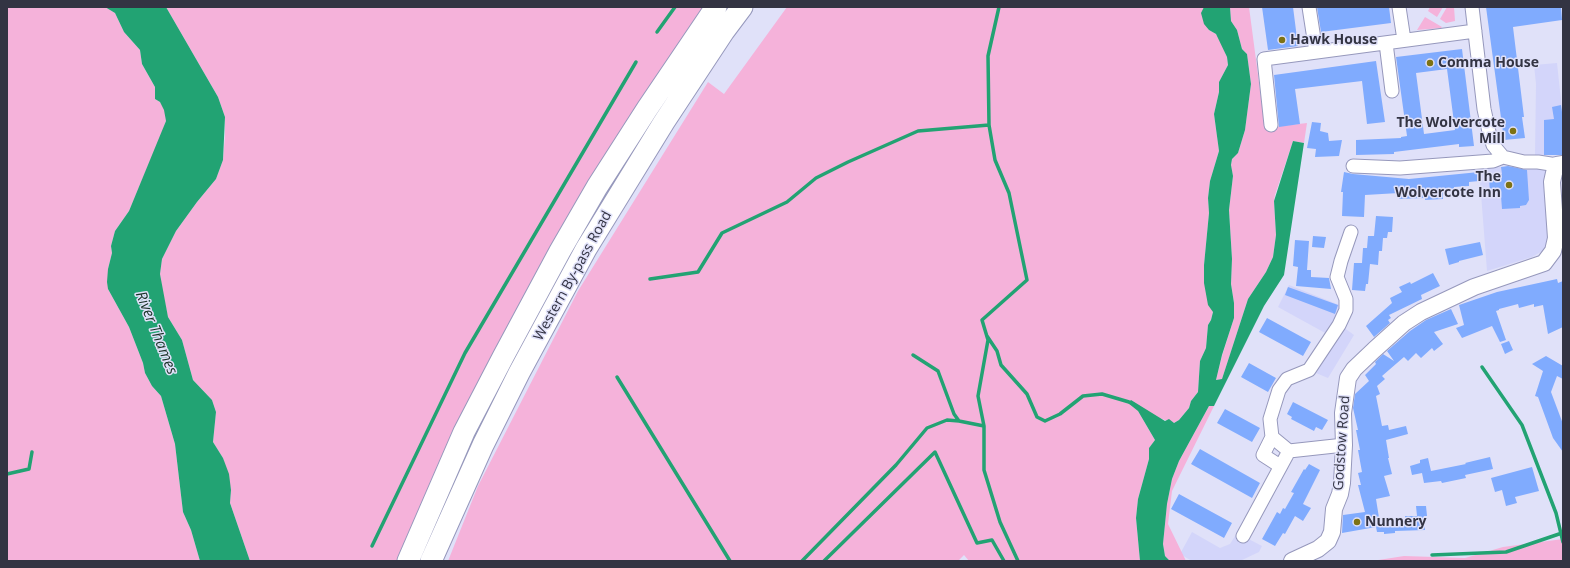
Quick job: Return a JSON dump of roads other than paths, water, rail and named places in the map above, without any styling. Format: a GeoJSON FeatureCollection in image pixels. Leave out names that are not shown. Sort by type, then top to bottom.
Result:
{"type":"FeatureCollection","features":[{"type":"Feature","properties":{"kind":"highway","name":"Western By-pass Road"},"geometry":{"type":"LineString","coordinates":[[408,561],[464,432],[560,251],[647,109],[716,7]]}},
{"type":"Feature","properties":{"kind":"highway","name":"Western By-pass Road"},"geometry":{"type":"LineString","coordinates":[[431,561],[483,445],[519,373],[586,249],[664,122],[724,31],[742,7]]}},
{"type":"Feature","properties":{"kind":"street"},"geometry":{"type":"LineString","coordinates":[[1309,7],[1316,52]]}},
{"type":"Feature","properties":{"kind":"street"},"geometry":{"type":"LineString","coordinates":[[1399,7],[1404,40]]}},
{"type":"Feature","properties":{"kind":"street"},"geometry":{"type":"LineString","coordinates":[[1472,7],[1484,109],[1493,145],[1502,157]]}},
{"type":"Feature","properties":{"kind":"street"},"geometry":{"type":"LineString","coordinates":[[1272,125],[1264,59],[1475,31]]}},
{"type":"Feature","properties":{"kind":"street"},"geometry":{"type":"LineString","coordinates":[[1386,43],[1392,91]]}},
{"type":"Feature","properties":{"kind":"street"},"geometry":{"type":"LineString","coordinates":[[1353,166],[1400,168],[1493,161],[1502,157],[1524,162],[1560,164]]}},
{"type":"Feature","properties":{"kind":"street","name":"Godstow Road"},"geometry":{"type":"LineString","coordinates":[[1292,561],[1318,549],[1328,541],[1332,532],[1334,509],[1340,494],[1342,483],[1344,445],[1343,413],[1348,378],[1354,369],[1404,323],[1421,312],[1474,287],[1544,263],[1553,251],[1556,238],[1552,182],[1554,173],[1560,164]]}},
{"type":"Feature","properties":{"kind":"street"},"geometry":{"type":"LineString","coordinates":[[1280,466],[1262,455],[1272,437],[1270,420],[1279,390],[1287,379],[1309,370],[1346,310],[1346,299],[1337,277],[1351,232]]}},
{"type":"Feature","properties":{"kind":"street"},"geometry":{"type":"LineString","coordinates":[[1272,437],[1289,451],[1344,445]]}},
{"type":"Feature","properties":{"kind":"street"},"geometry":{"type":"LineString","coordinates":[[1243,536],[1289,451]]}},
{"type":"Feature","properties":{"kind":"water","name":"River Thames"},"geometry":{"type":"Polygon","coordinates":[[[105,7],[166,7],[218,97],[225,117],[223,160],[216,179],[176,231],[162,259],[160,274],[168,317],[182,340],[193,380],[212,400],[216,412],[213,442],[223,458],[229,474],[231,490],[230,503],[250,561],[200,561],[191,530],[183,512],[175,444],[161,396],[152,386],[145,373],[143,363],[129,327],[108,289],[108,269],[112,253],[111,246],[115,231],[129,211],[166,121],[164,110],[160,102],[155,99],[155,87],[142,64],[140,50],[124,32],[115,13],[105,7]]]}},
{"type":"Feature","properties":{"kind":"water"},"geometry":{"type":"Polygon","coordinates":[[[1204,7],[1230,7],[1231,21],[1237,30],[1242,49],[1247,54],[1251,84],[1245,130],[1238,153],[1232,159],[1231,165],[1233,176],[1229,210],[1232,259],[1231,284],[1234,303],[1234,318],[1222,355],[1216,380],[1222,379],[1248,299],[1266,272],[1273,257],[1276,235],[1274,201],[1293,141],[1304,143],[1284,275],[1264,306],[1214,406],[1209,406],[1179,461],[1172,479],[1167,504],[1163,544],[1165,556],[1170,561],[1140,561],[1136,518],[1138,499],[1149,459],[1149,448],[1155,440],[1138,411],[1128,403],[1131,400],[1165,421],[1169,419],[1174,423],[1179,420],[1189,408],[1191,401],[1198,392],[1200,361],[1206,348],[1208,325],[1213,312],[1208,305],[1204,283],[1204,265],[1209,213],[1208,198],[1210,181],[1219,151],[1214,114],[1219,92],[1219,82],[1228,65],[1227,57],[1216,34],[1209,30],[1204,24],[1201,13],[1204,7]]]}},
{"type":"Feature","properties":{"kind":"waterway"},"geometry":{"type":"LineString","coordinates":[[657,32],[675,7]]}},
{"type":"Feature","properties":{"kind":"waterway"},"geometry":{"type":"LineString","coordinates":[[989,125],[988,56],[999,7]]}},
{"type":"Feature","properties":{"kind":"waterway"},"geometry":{"type":"LineString","coordinates":[[372,546],[465,353],[636,62]]}},
{"type":"Feature","properties":{"kind":"waterway"},"geometry":{"type":"LineString","coordinates":[[650,279],[698,272],[722,233],[787,202],[816,178],[848,162],[918,131],[989,125],[995,160],[1009,193],[1027,280],[982,320],[988,340],[978,396],[984,426],[984,470],[1000,522],[1018,561]]}},
{"type":"Feature","properties":{"kind":"waterway"},"geometry":{"type":"LineString","coordinates":[[987,336],[997,351],[1001,365],[1027,394],[1037,417],[1045,421],[1060,414],[1083,396],[1102,394],[1133,404]]}},
{"type":"Feature","properties":{"kind":"waterway"},"geometry":{"type":"LineString","coordinates":[[913,355],[938,371],[954,414],[959,421],[984,426]]}},
{"type":"Feature","properties":{"kind":"waterway"},"geometry":{"type":"LineString","coordinates":[[1482,367],[1522,425],[1556,513],[1563,542]]}},
{"type":"Feature","properties":{"kind":"waterway"},"geometry":{"type":"LineString","coordinates":[[617,377],[730,561]]}},
{"type":"Feature","properties":{"kind":"waterway"},"geometry":{"type":"LineString","coordinates":[[802,561],[896,465],[927,428],[947,420],[959,421]]}},
{"type":"Feature","properties":{"kind":"waterway"},"geometry":{"type":"LineString","coordinates":[[7,474],[29,469],[32,452]]}},
{"type":"Feature","properties":{"kind":"waterway"},"geometry":{"type":"LineString","coordinates":[[824,561],[935,452],[977,543],[992,540],[1004,561]]}},
{"type":"Feature","properties":{"kind":"waterway"},"geometry":{"type":"LineString","coordinates":[[1432,555],[1506,552],[1562,533]]}},
{"type":"Feature","properties":{"kind":"place","name":"Hawk House"},"geometry":{"type":"Point","coordinates":[1282,40]}},
{"type":"Feature","properties":{"kind":"place","name":"Comma House"},"geometry":{"type":"Point","coordinates":[1430,63]}},
{"type":"Feature","properties":{"kind":"place","name":"The Wolvercote Mill"},"geometry":{"type":"Point","coordinates":[1513,131]}},
{"type":"Feature","properties":{"kind":"place","name":"The Wolvercote Inn"},"geometry":{"type":"Point","coordinates":[1509,185]}},
{"type":"Feature","properties":{"kind":"place","name":"Nunnery"},"geometry":{"type":"Point","coordinates":[1357,522]}}]}
